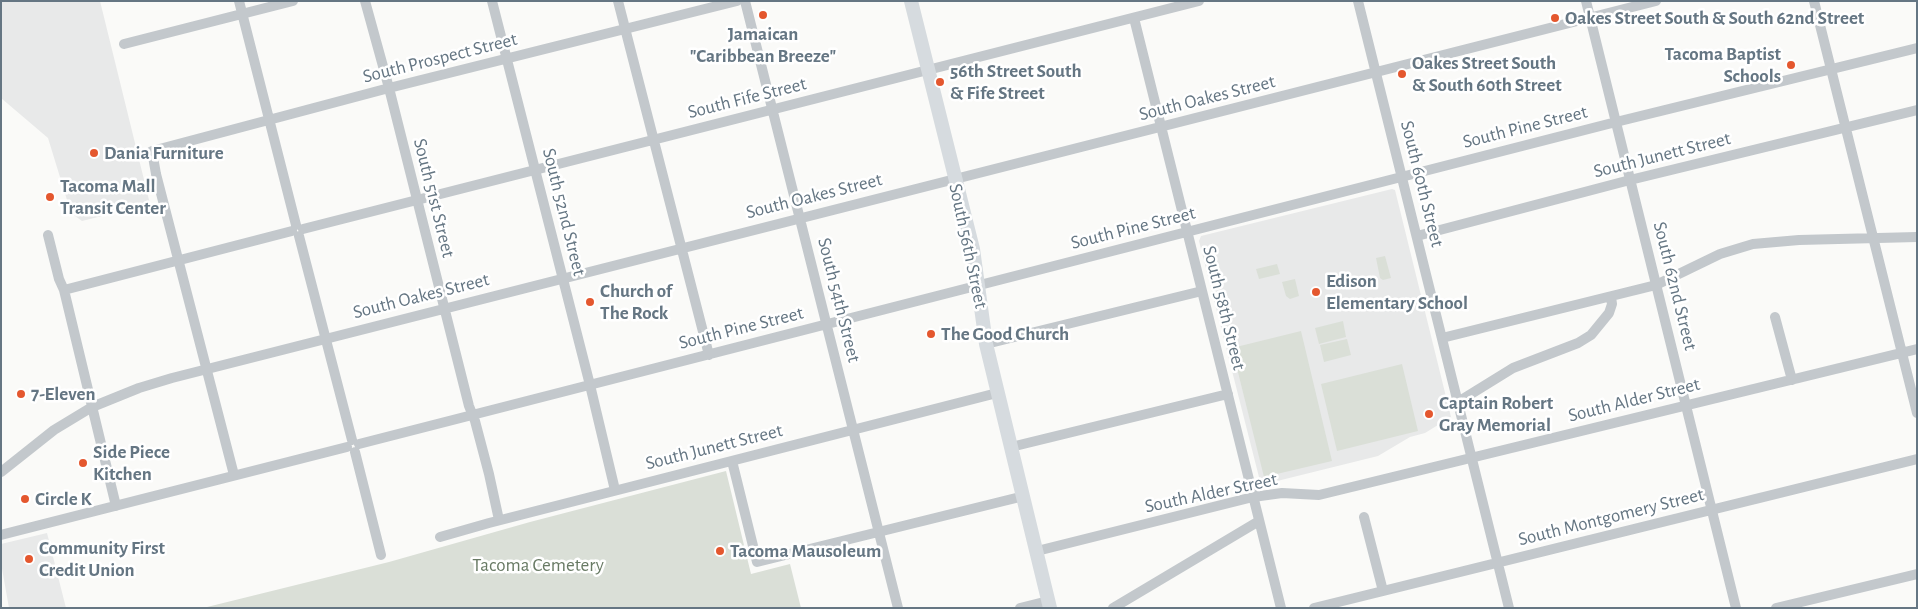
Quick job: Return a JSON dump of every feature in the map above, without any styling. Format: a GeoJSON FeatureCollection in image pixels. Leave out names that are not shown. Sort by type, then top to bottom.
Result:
{"type":"FeatureCollection","features":[{"type":"Feature","properties":{"kind":"main road","name":"South 56th Street"},"geometry":{"type":"LineString","coordinates":[[911,1],[972,249],[979,286],[986,344],[1049,604]]}},
{"type":"Feature","properties":{"kind":"street"},"geometry":{"type":"LineString","coordinates":[[239,1],[381,555]]}},
{"type":"Feature","properties":{"kind":"street"},"geometry":{"type":"LineString","coordinates":[[124,44],[292,1]]}},
{"type":"Feature","properties":{"kind":"street","name":"South 51st Street"},"geometry":{"type":"LineString","coordinates":[[365,1],[471,415],[475,421],[499,520]]}},
{"type":"Feature","properties":{"kind":"street","name":"South 52nd Street"},"geometry":{"type":"LineString","coordinates":[[492,1],[615,490]]}},
{"type":"Feature","properties":{"kind":"street"},"geometry":{"type":"LineString","coordinates":[[618,1],[709,355]]}},
{"type":"Feature","properties":{"kind":"street","name":"South Prospect Street"},"geometry":{"type":"LineString","coordinates":[[180,261],[152,151],[388,88],[737,1]]}},
{"type":"Feature","properties":{"kind":"street","name":"South 54th Street"},"geometry":{"type":"LineString","coordinates":[[745,1],[898,608]]}},
{"type":"Feature","properties":{"kind":"street","name":"South Fife Street"},"geometry":{"type":"LineString","coordinates":[[64,290],[1199,1]]}},
{"type":"Feature","properties":{"kind":"street","name":"South 60th Street"},"geometry":{"type":"LineString","coordinates":[[1358,1],[1509,608]]}},
{"type":"Feature","properties":{"kind":"street","name":"South 62nd Street"},"geometry":{"type":"LineString","coordinates":[[1586,1],[1736,608]]}},
{"type":"Feature","properties":{"kind":"street","name":"South Oakes Street"},"geometry":{"type":"LineString","coordinates":[[1,472],[54,430],[92,407],[139,388],[444,308],[1656,1]]}},
{"type":"Feature","properties":{"kind":"street"},"geometry":{"type":"LineString","coordinates":[[1814,1],[1917,413]]}},
{"type":"Feature","properties":{"kind":"street","name":"South 58th Street"},"geometry":{"type":"LineString","coordinates":[[1134,18],[1281,608]]}},
{"type":"Feature","properties":{"kind":"street","name":"South Pine Street"},"geometry":{"type":"LineString","coordinates":[[1,535],[1616,122],[1917,48]]}},
{"type":"Feature","properties":{"kind":"street","name":"South Junett Street"},"geometry":{"type":"LineString","coordinates":[[1417,236],[1630,180],[1917,110]]}},
{"type":"Feature","properties":{"kind":"street"},"geometry":{"type":"LineString","coordinates":[[48,235],[59,279],[64,290],[116,506]]}},
{"type":"Feature","properties":{"kind":"street"},"geometry":{"type":"LineString","coordinates":[[1442,338],[1656,285],[1720,254],[1753,244],[1874,237],[1917,237]]}},
{"type":"Feature","properties":{"kind":"street"},"geometry":{"type":"LineString","coordinates":[[180,261],[234,475]]}},
{"type":"Feature","properties":{"kind":"street"},"geometry":{"type":"LineString","coordinates":[[986,344],[1202,291]]}},
{"type":"Feature","properties":{"kind":"street"},"geometry":{"type":"LineString","coordinates":[[1458,402],[1513,368],[1558,352],[1591,334],[1609,313],[1611,297]]}},
{"type":"Feature","properties":{"kind":"street"},"geometry":{"type":"LineString","coordinates":[[1775,317],[1792,380]]}},
{"type":"Feature","properties":{"kind":"street","name":"South Alder Street"},"geometry":{"type":"LineString","coordinates":[[1037,552],[1253,498],[1282,494],[1319,495],[1917,349]]}},
{"type":"Feature","properties":{"kind":"street","name":"South Junett Street"},"geometry":{"type":"LineString","coordinates":[[440,537],[615,490],[997,393]]}},
{"type":"Feature","properties":{"kind":"street"},"geometry":{"type":"LineString","coordinates":[[1011,447],[1228,394]]}},
{"type":"Feature","properties":{"kind":"street","name":"South Montgomery Street"},"geometry":{"type":"LineString","coordinates":[[1314,608],[1917,460]]}},
{"type":"Feature","properties":{"kind":"street"},"geometry":{"type":"LineString","coordinates":[[732,461],[757,562],[1024,496]]}},
{"type":"Feature","properties":{"kind":"street"},"geometry":{"type":"LineString","coordinates":[[1364,517],[1383,591]]}},
{"type":"Feature","properties":{"kind":"street"},"geometry":{"type":"LineString","coordinates":[[1113,608],[1259,521]]}},
{"type":"Feature","properties":{"kind":"street"},"geometry":{"type":"LineString","coordinates":[[1776,608],[1917,574]]}},
{"type":"Feature","properties":{"kind":"street"},"geometry":{"type":"LineString","coordinates":[[1020,608],[1049,604]]}},
{"type":"Feature","properties":{"kind":"shaded area"},"geometry":{"type":"Polygon","coordinates":[[[1,1],[100,1],[150,204],[82,221],[71,213],[48,138],[1,98],[1,1]]]}},
{"type":"Feature","properties":{"kind":"shaded area","name":"Edison Elementary School"},"geometry":{"type":"Polygon","coordinates":[[[1392,189],[1395,190],[1451,417],[1425,433],[1410,437],[1378,456],[1261,485],[1199,241],[1201,236],[1392,189]]]}},
{"type":"Feature","properties":{"kind":"shaded area"},"geometry":{"type":"Polygon","coordinates":[[[47,533],[66,608],[9,608],[1,563],[1,544],[47,533]]]}},
{"type":"Feature","properties":{"kind":"green space"},"geometry":{"type":"Polygon","coordinates":[[[1385,256],[1391,278],[1383,280],[1380,278],[1376,258],[1385,256]]]}},
{"type":"Feature","properties":{"kind":"green space"},"geometry":{"type":"Polygon","coordinates":[[[1277,264],[1280,274],[1259,279],[1256,269],[1277,264]]]}},
{"type":"Feature","properties":{"kind":"green space"},"geometry":{"type":"Polygon","coordinates":[[[1295,279],[1299,296],[1290,299],[1286,296],[1282,282],[1295,279]]]}},
{"type":"Feature","properties":{"kind":"green space"},"geometry":{"type":"Polygon","coordinates":[[[1343,321],[1346,337],[1319,344],[1315,328],[1343,321]]]}},
{"type":"Feature","properties":{"kind":"green space"},"geometry":{"type":"Polygon","coordinates":[[[1301,331],[1332,461],[1264,477],[1232,348],[1301,331]]]}},
{"type":"Feature","properties":{"kind":"green space"},"geometry":{"type":"Polygon","coordinates":[[[1347,339],[1351,355],[1324,362],[1320,345],[1347,339]]]}},
{"type":"Feature","properties":{"kind":"green space"},"geometry":{"type":"Polygon","coordinates":[[[1402,364],[1418,431],[1337,451],[1321,384],[1402,364]]]}},
{"type":"Feature","properties":{"kind":"green space","name":"Tacoma Cemetery"},"geometry":{"type":"Polygon","coordinates":[[[726,471],[751,574],[790,564],[801,608],[203,608],[389,562],[530,522],[726,471]]]}},
{"type":"Feature","properties":{"kind":"place","name":"Jamaican \"Caribbean Breeze\""},"geometry":{"type":"Point","coordinates":[763,15]}},
{"type":"Feature","properties":{"kind":"place","name":"Oakes Street South & South 62nd Street"},"geometry":{"type":"Point","coordinates":[1555,18]}},
{"type":"Feature","properties":{"kind":"place","name":"Tacoma Baptist Schools"},"geometry":{"type":"Point","coordinates":[1791,65]}},
{"type":"Feature","properties":{"kind":"place","name":"Oakes Street South & South 60th Street"},"geometry":{"type":"Point","coordinates":[1402,74]}},
{"type":"Feature","properties":{"kind":"place","name":"56th Street South & Fife Street"},"geometry":{"type":"Point","coordinates":[940,82]}},
{"type":"Feature","properties":{"kind":"place","name":"Dania Furniture"},"geometry":{"type":"Point","coordinates":[94,153]}},
{"type":"Feature","properties":{"kind":"place","name":"Tacoma Mall Transit Center"},"geometry":{"type":"Point","coordinates":[50,197]}},
{"type":"Feature","properties":{"kind":"place","name":"Edison Elementary School"},"geometry":{"type":"Point","coordinates":[1316,292]}},
{"type":"Feature","properties":{"kind":"place","name":"Church of The Rock"},"geometry":{"type":"Point","coordinates":[590,302]}},
{"type":"Feature","properties":{"kind":"place","name":"The Good Church"},"geometry":{"type":"Point","coordinates":[931,334]}},
{"type":"Feature","properties":{"kind":"place","name":"7-Eleven"},"geometry":{"type":"Point","coordinates":[21,394]}},
{"type":"Feature","properties":{"kind":"place","name":"Captain Robert Gray Memorial"},"geometry":{"type":"Point","coordinates":[1429,414]}},
{"type":"Feature","properties":{"kind":"place","name":"Side Piece Kitchen"},"geometry":{"type":"Point","coordinates":[83,463]}},
{"type":"Feature","properties":{"kind":"place","name":"Circle K"},"geometry":{"type":"Point","coordinates":[25,499]}},
{"type":"Feature","properties":{"kind":"place","name":"Tacoma Mausoleum"},"geometry":{"type":"Point","coordinates":[720,551]}},
{"type":"Feature","properties":{"kind":"place","name":"Community First Credit Union"},"geometry":{"type":"Point","coordinates":[29,559]}}]}
